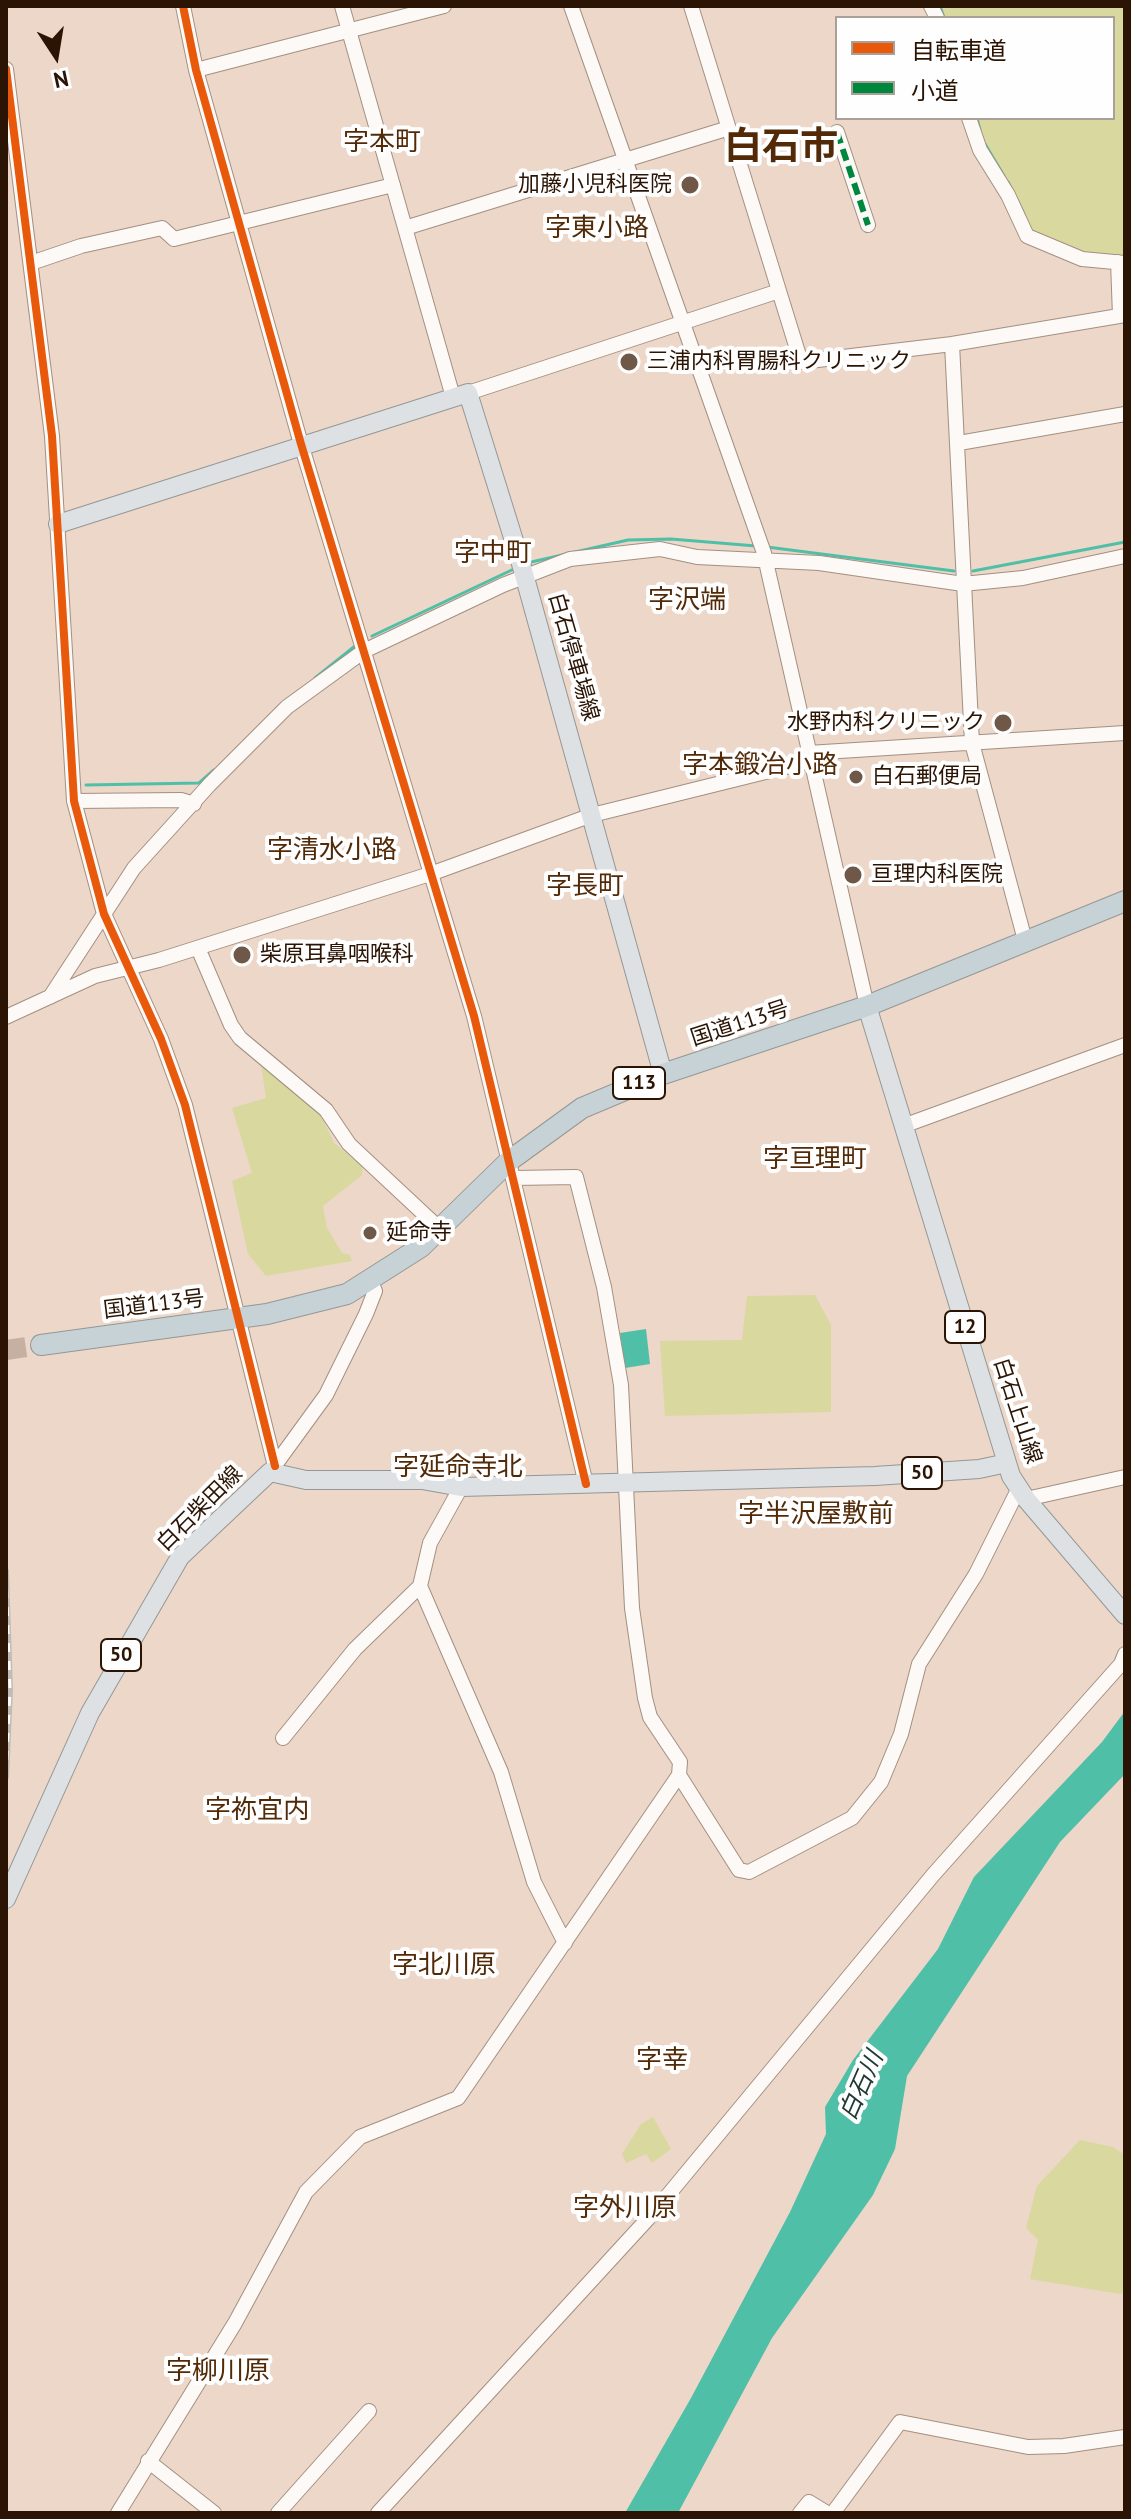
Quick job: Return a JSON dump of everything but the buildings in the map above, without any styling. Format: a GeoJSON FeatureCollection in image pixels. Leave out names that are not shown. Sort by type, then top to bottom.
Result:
{"type":"FeatureCollection","features":[{"type":"Feature","properties":{"kind":"highway","name":"国道113号"},"geometry":{"type":"LineString","coordinates":[[41,1345],[311,1306],[371,1282],[440,1229],[582,1108],[663,1074],[867,1006],[1125,902]]}},
{"type":"Feature","properties":{"kind":"main road"},"geometry":{"type":"LineString","coordinates":[[58,524],[460,395]]}},
{"type":"Feature","properties":{"kind":"main road","name":"白石停車場線"},"geometry":{"type":"LineString","coordinates":[[460,395],[523,570],[663,1074]]}},
{"type":"Feature","properties":{"kind":"main road","name":"白石上山線"},"geometry":{"type":"LineString","coordinates":[[867,1006],[1007,1463],[1022,1494],[1125,1615]]}},
{"type":"Feature","properties":{"kind":"main road","name":"白石柴田線"},"geometry":{"type":"LineString","coordinates":[[6,1899],[12,1874],[90,1713],[180,1557],[272,1469],[306,1480],[422,1480],[461,1487],[875,1476],[979,1469],[1007,1463]]}},
{"type":"Feature","properties":{"kind":"street"},"geometry":{"type":"LineString","coordinates":[[183,6],[196,70],[301,444],[474,1016],[586,1484]]}},
{"type":"Feature","properties":{"kind":"street"},"geometry":{"type":"LineString","coordinates":[[342,6],[405,228],[460,395],[779,291]]}},
{"type":"Feature","properties":{"kind":"street"},"geometry":{"type":"LineString","coordinates":[[196,70],[444,6]]}},
{"type":"Feature","properties":{"kind":"street"},"geometry":{"type":"LineString","coordinates":[[571,6],[764,551],[867,1006]]}},
{"type":"Feature","properties":{"kind":"street"},"geometry":{"type":"LineString","coordinates":[[691,6],[801,362],[952,344],[1122,316],[1121,263],[1059,252],[1027,236],[1008,195],[980,150],[970,120]]}},
{"type":"Feature","properties":{"kind":"street"},"geometry":{"type":"LineString","coordinates":[[6,69],[52,436],[74,801],[104,914],[161,1039],[185,1105],[210,1198],[235,1319],[272,1469]]}},
{"type":"Feature","properties":{"kind":"street"},"geometry":{"type":"LineString","coordinates":[[405,228],[729,128]]}},
{"type":"Feature","properties":{"kind":"street"},"geometry":{"type":"LineString","coordinates":[[837,132],[868,225]]}},
{"type":"Feature","properties":{"kind":"street"},"geometry":{"type":"LineString","coordinates":[[31,263],[81,246],[162,228],[174,239],[393,185]]}},
{"type":"Feature","properties":{"kind":"street"},"geometry":{"type":"LineString","coordinates":[[952,344],[972,743],[1026,944]]}},
{"type":"Feature","properties":{"kind":"street"},"geometry":{"type":"LineString","coordinates":[[959,443],[1125,414]]}},
{"type":"Feature","properties":{"kind":"street"},"geometry":{"type":"LineString","coordinates":[[50,997],[134,868],[287,707],[364,651],[523,570],[626,551],[660,549],[697,557],[764,551],[963,584],[1023,578],[1125,556]]}},
{"type":"Feature","properties":{"kind":"street"},"geometry":{"type":"LineString","coordinates":[[6,1017],[126,967],[198,948],[433,873],[592,815],[809,757],[1125,733]]}},
{"type":"Feature","properties":{"kind":"street"},"geometry":{"type":"LineString","coordinates":[[74,801],[181,800],[194,804]]}},
{"type":"Feature","properties":{"kind":"street"},"geometry":{"type":"LineString","coordinates":[[198,948],[231,1025],[240,1038],[326,1110],[349,1144],[440,1229]]}},
{"type":"Feature","properties":{"kind":"street"},"geometry":{"type":"LineString","coordinates":[[903,1126],[1125,1045]]}},
{"type":"Feature","properties":{"kind":"street"},"geometry":{"type":"LineString","coordinates":[[118,2513],[235,2323],[306,2192],[360,2137],[458,2098],[679,1775],[680,1762],[650,1717],[645,1698],[632,1608],[619,1371],[604,1287],[576,1177],[511,1169]]}},
{"type":"Feature","properties":{"kind":"street"},"geometry":{"type":"LineString","coordinates":[[272,1469],[326,1395],[366,1314],[375,1291],[371,1282]]}},
{"type":"Feature","properties":{"kind":"street"},"geometry":{"type":"LineString","coordinates":[[679,1775],[739,1870],[749,1872],[852,1818],[881,1782],[901,1734],[919,1664],[1022,1494],[1125,1477]]}},
{"type":"Feature","properties":{"kind":"street"},"geometry":{"type":"LineString","coordinates":[[283,1738],[355,1649],[420,1586],[430,1543],[461,1487]]}},
{"type":"Feature","properties":{"kind":"street"},"geometry":{"type":"LineString","coordinates":[[420,1586],[501,1772],[534,1882],[565,1943]]}},
{"type":"Feature","properties":{"kind":"street"},"geometry":{"type":"LineString","coordinates":[[378,2513],[654,2212],[933,1875],[1111,1676],[1125,1654]]}},
{"type":"Feature","properties":{"kind":"street"},"geometry":{"type":"LineString","coordinates":[[278,2513],[369,2411]]}},
{"type":"Feature","properties":{"kind":"street"},"geometry":{"type":"LineString","coordinates":[[833,2513],[900,2422],[1028,2447],[1125,2437]]}},
{"type":"Feature","properties":{"kind":"street"},"geometry":{"type":"LineString","coordinates":[[148,2461],[214,2513]]}},
{"type":"Feature","properties":{"kind":"street"},"geometry":{"type":"LineString","coordinates":[[800,2513],[809,2502],[827,2513]]}},
{"type":"Feature","properties":{"kind":"shaded area"},"geometry":{"type":"Polygon","coordinates":[[[931,6],[1125,6],[1125,263],[1032,240],[970,120],[1115,120],[1115,16],[936,16],[931,6]]]}},
{"type":"Feature","properties":{"kind":"shaded area"},"geometry":{"type":"Polygon","coordinates":[[[261,1064],[320,1113],[334,1143],[363,1166],[362,1175],[323,1206],[327,1228],[342,1253],[350,1255],[352,1261],[266,1276],[248,1254],[232,1181],[252,1173],[232,1108],[266,1098],[261,1064]]]}},
{"type":"Feature","properties":{"kind":"shaded area"},"geometry":{"type":"Polygon","coordinates":[[[815,1295],[831,1325],[831,1412],[665,1416],[660,1341],[742,1340],[747,1296],[815,1295]]]}},
{"type":"Feature","properties":{"kind":"shaded area"},"geometry":{"type":"Polygon","coordinates":[[[653,2117],[671,2149],[652,2163],[646,2154],[626,2163],[622,2154],[641,2124],[653,2117]]]}},
{"type":"Feature","properties":{"kind":"shaded area"},"geometry":{"type":"Polygon","coordinates":[[[1080,2140],[1113,2147],[1125,2155],[1125,2291],[1120,2294],[1030,2279],[1038,2240],[1026,2228],[1037,2186],[1080,2140]]]}},
{"type":"Feature","properties":{"kind":"water"},"geometry":{"type":"Polygon","coordinates":[[[646,1329],[650,1364],[625,1368],[620,1333],[646,1329]]]}},
{"type":"Feature","properties":{"kind":"water","name":"白石川"},"geometry":{"type":"Polygon","coordinates":[[[1125,1711],[1125,1774],[1060,1842],[907,2076],[895,2149],[873,2195],[772,2338],[678,2513],[625,2513],[691,2398],[790,2212],[826,2134],[825,2107],[853,2060],[938,1949],[974,1877],[1102,1742],[1125,1711]]]}},
{"type":"Feature","properties":{"kind":"waterway"},"geometry":{"type":"LineString","coordinates":[[940,6],[943,16]]}},
{"type":"Feature","properties":{"kind":"waterway"},"geometry":{"type":"LineString","coordinates":[[978,120],[980,130]]}},
{"type":"Feature","properties":{"kind":"waterway"},"geometry":{"type":"LineString","coordinates":[[985,144],[1004,176]]}},
{"type":"Feature","properties":{"kind":"waterway"},"geometry":{"type":"LineString","coordinates":[[1008,182],[1024,214]]}},
{"type":"Feature","properties":{"kind":"waterway"},"geometry":{"type":"LineString","coordinates":[[527,563],[628,540],[671,539],[756,546]]}},
{"type":"Feature","properties":{"kind":"waterway"},"geometry":{"type":"LineString","coordinates":[[973,571],[1125,542]]}},
{"type":"Feature","properties":{"kind":"waterway"},"geometry":{"type":"LineString","coordinates":[[767,547],[954,571]]}},
{"type":"Feature","properties":{"kind":"waterway"},"geometry":{"type":"LineString","coordinates":[[372,636],[516,568]]}},
{"type":"Feature","properties":{"kind":"waterway"},"geometry":{"type":"LineString","coordinates":[[315,678],[355,646]]}},
{"type":"Feature","properties":{"kind":"waterway"},"geometry":{"type":"LineString","coordinates":[[86,785],[199,783],[214,770]]}},
{"type":"Feature","properties":{"kind":"tunnel"},"geometry":{"type":"LineString","coordinates":[[6,1350],[41,1345]]}},
{"type":"Feature","properties":{"kind":"railway"},"geometry":{"type":"LineString","coordinates":[[6,1571],[10,1690],[6,1777]]}},
{"type":"Feature","properties":{"kind":"marked path"},"geometry":{"type":"LineString","coordinates":[[837,132],[868,225]]}},
{"type":"Feature","properties":{"kind":"cycle path"},"geometry":{"type":"LineString","coordinates":[[183,6],[196,70],[301,444],[474,1016],[586,1484]]}},
{"type":"Feature","properties":{"kind":"cycle path"},"geometry":{"type":"LineString","coordinates":[[6,69],[52,436],[74,801],[104,914],[161,1039],[185,1105],[275,1466]]}},
{"type":"Feature","properties":{"kind":"place","name":"加藤小児科医院"},"geometry":{"type":"Point","coordinates":[690,185]}},
{"type":"Feature","properties":{"kind":"place","name":"三浦内科胃腸科クリニック"},"geometry":{"type":"Point","coordinates":[629,362]}},
{"type":"Feature","properties":{"kind":"place","name":"水野内科クリニック"},"geometry":{"type":"Point","coordinates":[1003,723]}},
{"type":"Feature","properties":{"kind":"place","name":"白石郵便局"},"geometry":{"type":"Point","coordinates":[856,777]}},
{"type":"Feature","properties":{"kind":"place","name":"亘理内科医院"},"geometry":{"type":"Point","coordinates":[853,875]}},
{"type":"Feature","properties":{"kind":"place","name":"柴原耳鼻咽喉科"},"geometry":{"type":"Point","coordinates":[242,955]}},
{"type":"Feature","properties":{"kind":"place","name":"延命寺"},"geometry":{"type":"Point","coordinates":[370,1233]}},
{"type":"Feature","properties":{"kind":"district","name":"字本町"},"geometry":{"type":"Point","coordinates":[382,143]}},
{"type":"Feature","properties":{"kind":"district","name":"白石市"},"geometry":{"type":"Point","coordinates":[781,148]}},
{"type":"Feature","properties":{"kind":"district","name":"字東小路"},"geometry":{"type":"Point","coordinates":[597,229]}},
{"type":"Feature","properties":{"kind":"district","name":"字中町"},"geometry":{"type":"Point","coordinates":[493,554]}},
{"type":"Feature","properties":{"kind":"district","name":"字沢端"},"geometry":{"type":"Point","coordinates":[687,601]}},
{"type":"Feature","properties":{"kind":"district","name":"字本鍛冶小路"},"geometry":{"type":"Point","coordinates":[760,766]}},
{"type":"Feature","properties":{"kind":"district","name":"字清水小路"},"geometry":{"type":"Point","coordinates":[332,851]}},
{"type":"Feature","properties":{"kind":"district","name":"字長町"},"geometry":{"type":"Point","coordinates":[585,887]}},
{"type":"Feature","properties":{"kind":"district","name":"字亘理町"},"geometry":{"type":"Point","coordinates":[815,1160]}},
{"type":"Feature","properties":{"kind":"district","name":"字延命寺北"},"geometry":{"type":"Point","coordinates":[458,1468]}},
{"type":"Feature","properties":{"kind":"district","name":"字半沢屋敷前"},"geometry":{"type":"Point","coordinates":[816,1515]}},
{"type":"Feature","properties":{"kind":"district","name":"字祢宜内"},"geometry":{"type":"Point","coordinates":[257,1811]}},
{"type":"Feature","properties":{"kind":"district","name":"字北川原"},"geometry":{"type":"Point","coordinates":[444,1966]}},
{"type":"Feature","properties":{"kind":"district","name":"字幸"},"geometry":{"type":"Point","coordinates":[662,2061]}},
{"type":"Feature","properties":{"kind":"district","name":"字外川原"},"geometry":{"type":"Point","coordinates":[625,2209]}},
{"type":"Feature","properties":{"kind":"district","name":"字柳川原"},"geometry":{"type":"Point","coordinates":[218,2372]}}]}
